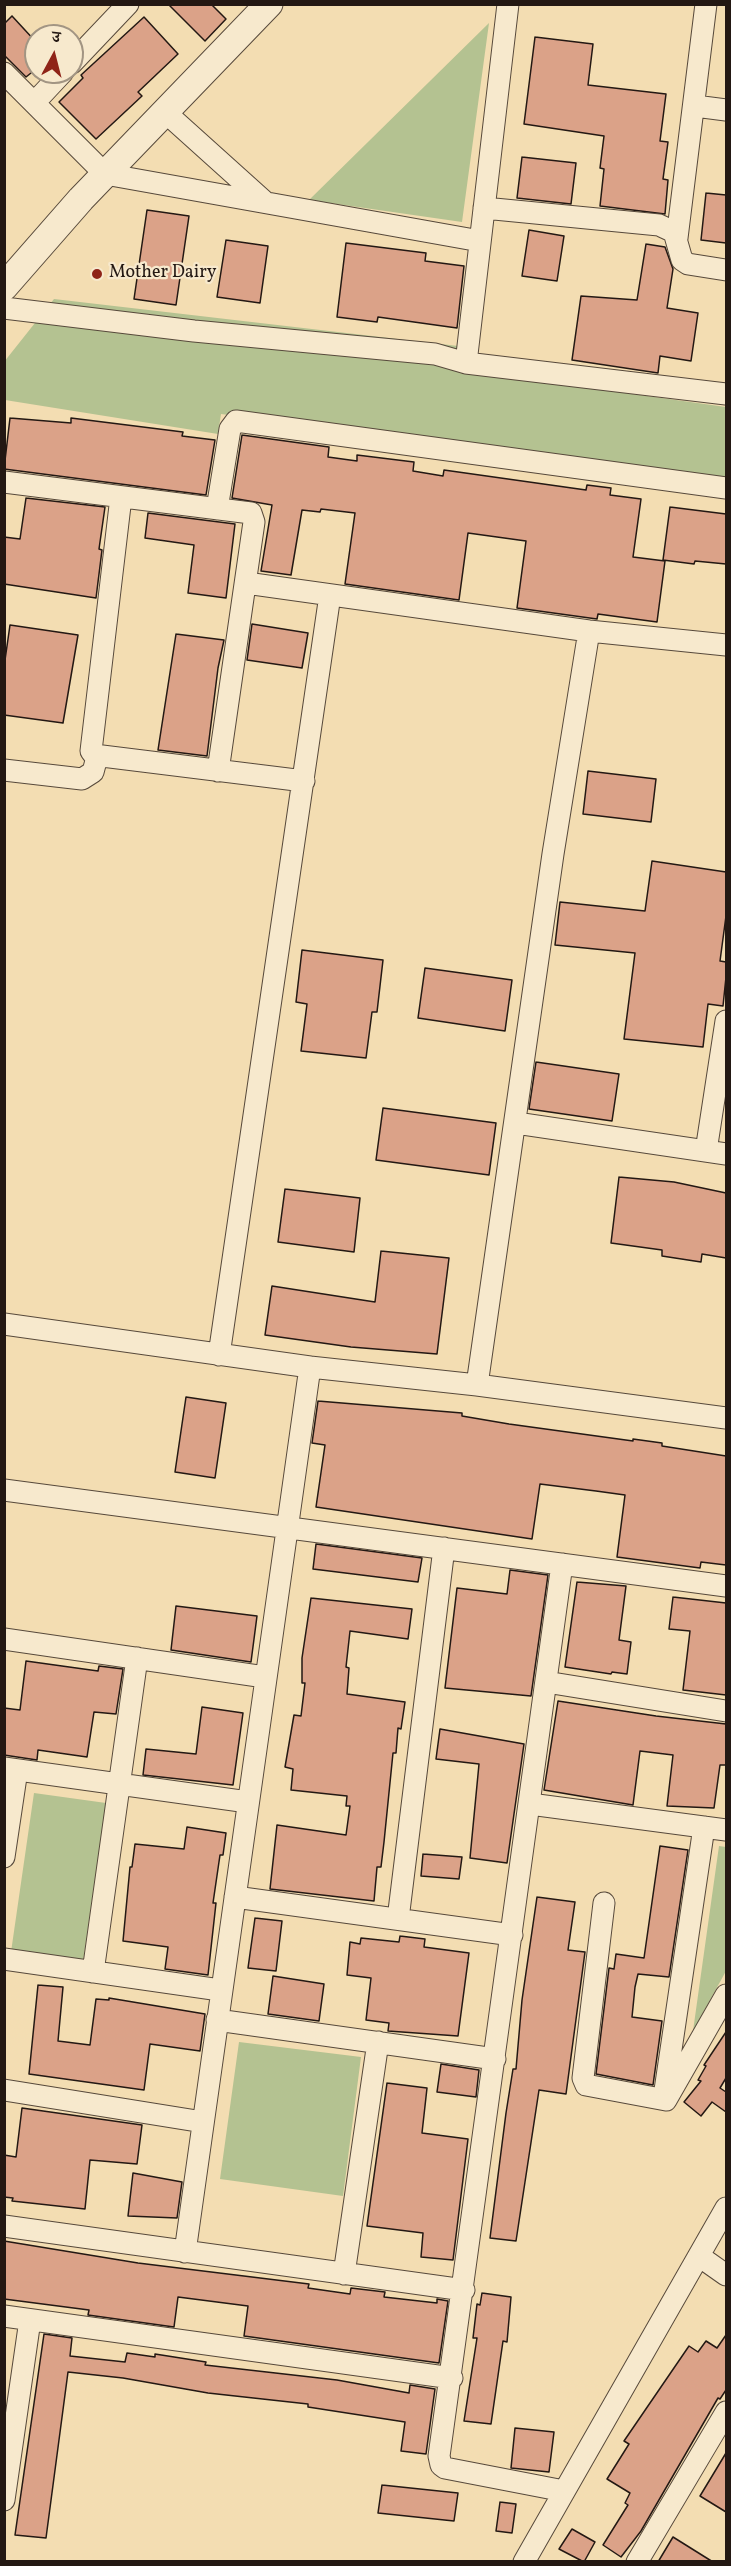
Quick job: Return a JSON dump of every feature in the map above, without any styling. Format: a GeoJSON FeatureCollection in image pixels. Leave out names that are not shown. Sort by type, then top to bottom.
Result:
{"type":"FeatureCollection","features":[{"type":"Feature","properties":{"kind":"street"},"geometry":{"type":"LineString","coordinates":[[84,50],[128,4]]}},
{"type":"Feature","properties":{"kind":"street"},"geometry":{"type":"LineString","coordinates":[[4,287],[105,174],[269,4]]}},
{"type":"Feature","properties":{"kind":"street"},"geometry":{"type":"LineString","coordinates":[[466,363],[508,4]]}},
{"type":"Feature","properties":{"kind":"street"},"geometry":{"type":"LineString","coordinates":[[677,238],[706,4]]}},
{"type":"Feature","properties":{"kind":"street"},"geometry":{"type":"LineString","coordinates":[[4,73],[105,174],[480,241]]}},
{"type":"Feature","properties":{"kind":"street"},"geometry":{"type":"LineString","coordinates":[[34,103],[52,84]]}},
{"type":"Feature","properties":{"kind":"street"},"geometry":{"type":"LineString","coordinates":[[695,106],[726,110]]}},
{"type":"Feature","properties":{"kind":"street"},"geometry":{"type":"LineString","coordinates":[[165,112],[265,202]]}},
{"type":"Feature","properties":{"kind":"street"},"geometry":{"type":"LineString","coordinates":[[484,208],[659,225],[674,232],[680,255],[688,264],[726,270]]}},
{"type":"Feature","properties":{"kind":"street"},"geometry":{"type":"LineString","coordinates":[[4,308],[195,331],[435,354],[466,363],[726,394]]}},
{"type":"Feature","properties":{"kind":"street"},"geometry":{"type":"LineString","coordinates":[[217,509],[230,429],[236,421],[726,488]]}},
{"type":"Feature","properties":{"kind":"street"},"geometry":{"type":"LineString","coordinates":[[4,482],[251,513],[254,517],[218,771]]}},
{"type":"Feature","properties":{"kind":"street"},"geometry":{"type":"LineString","coordinates":[[121,497],[91,751],[97,757],[304,781]]}},
{"type":"Feature","properties":{"kind":"street"},"geometry":{"type":"LineString","coordinates":[[246,583],[589,632],[726,645]]}},
{"type":"Feature","properties":{"kind":"street"},"geometry":{"type":"LineString","coordinates":[[219,1355],[330,595]]}},
{"type":"Feature","properties":{"kind":"street"},"geometry":{"type":"LineString","coordinates":[[477,1385],[553,854],[589,632]]}},
{"type":"Feature","properties":{"kind":"street"},"geometry":{"type":"LineString","coordinates":[[4,770],[82,779],[93,772],[97,757]]}},
{"type":"Feature","properties":{"kind":"street"},"geometry":{"type":"LineString","coordinates":[[516,1123],[716,1152],[726,1021]]}},
{"type":"Feature","properties":{"kind":"street"},"geometry":{"type":"LineString","coordinates":[[4,1324],[310,1367],[477,1385],[726,1418]]}},
{"type":"Feature","properties":{"kind":"street"},"geometry":{"type":"LineString","coordinates":[[185,2252],[220,1990],[310,1367]]}},
{"type":"Feature","properties":{"kind":"street"},"geometry":{"type":"LineString","coordinates":[[4,1490],[726,1586]]}},
{"type":"Feature","properties":{"kind":"street"},"geometry":{"type":"LineString","coordinates":[[398,1919],[444,1548]]}},
{"type":"Feature","properties":{"kind":"street"},"geometry":{"type":"LineString","coordinates":[[562,1564],[452,2378],[439,2456],[441,2465],[564,2491]]}},
{"type":"Feature","properties":{"kind":"street"},"geometry":{"type":"LineString","coordinates":[[4,1639],[265,1677]]}},
{"type":"Feature","properties":{"kind":"street"},"geometry":{"type":"LineString","coordinates":[[93,1972],[137,1658]]}},
{"type":"Feature","properties":{"kind":"street"},"geometry":{"type":"LineString","coordinates":[[546,1682],[726,1711]]}},
{"type":"Feature","properties":{"kind":"street"},"geometry":{"type":"LineString","coordinates":[[4,1857],[11,1769],[248,1802]]}},
{"type":"Feature","properties":{"kind":"street"},"geometry":{"type":"LineString","coordinates":[[530,1804],[726,1830]]}},
{"type":"Feature","properties":{"kind":"street"},"geometry":{"type":"LineString","coordinates":[[663,2101],[704,1827]]}},
{"type":"Feature","properties":{"kind":"street"},"geometry":{"type":"LineString","coordinates":[[235,1897],[512,1935]]}},
{"type":"Feature","properties":{"kind":"street"},"geometry":{"type":"LineString","coordinates":[[604,1903],[584,2084],[591,2088],[663,2101]]}},
{"type":"Feature","properties":{"kind":"street"},"geometry":{"type":"LineString","coordinates":[[4,1959],[220,1990]]}},
{"type":"Feature","properties":{"kind":"street"},"geometry":{"type":"LineString","coordinates":[[663,2101],[669,2096],[726,1995]]}},
{"type":"Feature","properties":{"kind":"street"},"geometry":{"type":"LineString","coordinates":[[217,2020],[495,2059]]}},
{"type":"Feature","properties":{"kind":"street"},"geometry":{"type":"LineString","coordinates":[[344,2274],[378,2042]]}},
{"type":"Feature","properties":{"kind":"street"},"geometry":{"type":"LineString","coordinates":[[4,2090],[202,2122]]}},
{"type":"Feature","properties":{"kind":"street"},"geometry":{"type":"LineString","coordinates":[[524,2562],[726,2208]]}},
{"type":"Feature","properties":{"kind":"street"},"geometry":{"type":"LineString","coordinates":[[4,2226],[464,2290]]}},
{"type":"Feature","properties":{"kind":"street"},"geometry":{"type":"LineString","coordinates":[[699,2256],[726,2274]]}},
{"type":"Feature","properties":{"kind":"street"},"geometry":{"type":"LineString","coordinates":[[4,2316],[452,2378]]}},
{"type":"Feature","properties":{"kind":"street"},"geometry":{"type":"LineString","coordinates":[[4,2500],[12,2393],[30,2320]]}},
{"type":"Feature","properties":{"kind":"street"},"geometry":{"type":"LineString","coordinates":[[637,2562],[726,2412]]}},
{"type":"Feature","properties":{"kind":"green space"},"geometry":{"type":"Polygon","coordinates":[[[489,23],[462,222],[309,200],[489,23]]]}},
{"type":"Feature","properties":{"kind":"green space"},"geometry":{"type":"Polygon","coordinates":[[[54,299],[458,346],[454,369],[726,407],[726,478],[221,414],[218,434],[5,400],[4,362],[54,299]]]}},
{"type":"Feature","properties":{"kind":"green space"},"geometry":{"type":"Polygon","coordinates":[[[34,1793],[106,1803],[83,1962],[11,1952],[34,1793]]]}},
{"type":"Feature","properties":{"kind":"green space"},"geometry":{"type":"Polygon","coordinates":[[[719,1846],[726,1847],[726,1971],[693,2031],[719,1846]]]}},
{"type":"Feature","properties":{"kind":"green space"},"geometry":{"type":"Polygon","coordinates":[[[239,2042],[361,2057],[343,2196],[220,2179],[239,2042]]]}},
{"type":"Feature","properties":{"kind":"building"},"geometry":{"type":"Polygon","coordinates":[[[168,4],[211,4],[226,19],[205,41],[168,4]]]}},
{"type":"Feature","properties":{"kind":"building"},"geometry":{"type":"Polygon","coordinates":[[[12,16],[24,29],[24,75],[4,55],[4,24],[12,16]]]}},
{"type":"Feature","properties":{"kind":"building"},"geometry":{"type":"Polygon","coordinates":[[[144,17],[178,54],[138,92],[142,96],[96,139],[59,102],[77,84],[84,84],[84,72],[144,17]]]}},
{"type":"Feature","properties":{"kind":"building"},"geometry":{"type":"Polygon","coordinates":[[[535,37],[593,44],[588,85],[666,94],[660,141],[668,142],[663,179],[668,180],[665,214],[600,206],[604,169],[600,168],[604,136],[524,124],[535,37]]]}},
{"type":"Feature","properties":{"kind":"building"},"geometry":{"type":"Polygon","coordinates":[[[522,157],[576,163],[571,204],[517,198],[522,157]]]}},
{"type":"Feature","properties":{"kind":"building"},"geometry":{"type":"Polygon","coordinates":[[[706,193],[726,195],[726,243],[701,240],[706,193]]]}},
{"type":"Feature","properties":{"kind":"building"},"geometry":{"type":"Polygon","coordinates":[[[147,210],[189,216],[176,305],[134,299],[147,210]]]}},
{"type":"Feature","properties":{"kind":"building"},"geometry":{"type":"Polygon","coordinates":[[[529,230],[564,236],[557,281],[522,276],[529,230]]]}},
{"type":"Feature","properties":{"kind":"building"},"geometry":{"type":"Polygon","coordinates":[[[226,240],[268,246],[260,303],[217,297],[226,240]]]}},
{"type":"Feature","properties":{"kind":"building"},"geometry":{"type":"Polygon","coordinates":[[[346,243],[426,253],[425,261],[464,266],[457,328],[378,317],[377,322],[337,317],[346,243]]]}},
{"type":"Feature","properties":{"kind":"building"},"geometry":{"type":"Polygon","coordinates":[[[646,244],[665,247],[673,269],[667,308],[698,313],[691,361],[660,356],[658,373],[572,360],[581,296],[637,300],[646,244]]]}},
{"type":"Feature","properties":{"kind":"building"},"geometry":{"type":"Polygon","coordinates":[[[10,418],[71,423],[71,418],[183,432],[182,436],[215,440],[206,495],[4,469],[10,418]]]}},
{"type":"Feature","properties":{"kind":"building"},"geometry":{"type":"Polygon","coordinates":[[[242,435],[329,447],[328,457],[357,461],[357,455],[414,462],[413,471],[443,476],[444,470],[586,490],[587,485],[611,488],[610,495],[641,499],[633,557],[665,561],[657,622],[598,614],[597,619],[517,608],[526,541],[468,533],[459,600],[345,584],[355,513],[321,509],[320,512],[302,510],[291,575],[261,571],[272,505],[232,498],[242,435]]]}},
{"type":"Feature","properties":{"kind":"building"},"geometry":{"type":"Polygon","coordinates":[[[26,498],[105,507],[99,549],[102,550],[96,598],[4,584],[4,537],[20,539],[26,498]]]}},
{"type":"Feature","properties":{"kind":"building"},"geometry":{"type":"Polygon","coordinates":[[[670,507],[726,514],[726,564],[695,561],[694,564],[663,560],[670,507]]]}},
{"type":"Feature","properties":{"kind":"building"},"geometry":{"type":"Polygon","coordinates":[[[148,513],[235,524],[226,598],[188,593],[194,545],[145,538],[148,513]]]}},
{"type":"Feature","properties":{"kind":"building"},"geometry":{"type":"Polygon","coordinates":[[[252,624],[308,633],[302,668],[247,660],[252,624]]]}},
{"type":"Feature","properties":{"kind":"building"},"geometry":{"type":"Polygon","coordinates":[[[10,625],[78,635],[63,723],[4,715],[4,667],[10,625]]]}},
{"type":"Feature","properties":{"kind":"building"},"geometry":{"type":"Polygon","coordinates":[[[176,634],[224,640],[218,668],[207,756],[158,750],[176,634]]]}},
{"type":"Feature","properties":{"kind":"building"},"geometry":{"type":"Polygon","coordinates":[[[588,771],[656,779],[651,822],[583,814],[588,771]]]}},
{"type":"Feature","properties":{"kind":"building"},"geometry":{"type":"Polygon","coordinates":[[[652,861],[726,872],[726,916],[720,961],[726,962],[723,1006],[708,1004],[703,1047],[624,1039],[635,953],[555,945],[560,902],[645,911],[652,861]]]}},
{"type":"Feature","properties":{"kind":"building"},"geometry":{"type":"Polygon","coordinates":[[[302,950],[383,960],[377,1012],[372,1012],[366,1058],[301,1051],[307,1004],[296,1002],[302,950]]]}},
{"type":"Feature","properties":{"kind":"building"},"geometry":{"type":"Polygon","coordinates":[[[425,968],[512,980],[505,1031],[418,1018],[425,968]]]}},
{"type":"Feature","properties":{"kind":"building"},"geometry":{"type":"Polygon","coordinates":[[[536,1062],[619,1074],[612,1121],[529,1109],[536,1062]]]}},
{"type":"Feature","properties":{"kind":"building"},"geometry":{"type":"Polygon","coordinates":[[[383,1108],[496,1123],[489,1175],[376,1160],[383,1108]]]}},
{"type":"Feature","properties":{"kind":"building"},"geometry":{"type":"Polygon","coordinates":[[[619,1177],[674,1182],[726,1193],[726,1258],[702,1254],[701,1262],[662,1256],[662,1250],[611,1243],[619,1177]]]}},
{"type":"Feature","properties":{"kind":"building"},"geometry":{"type":"Polygon","coordinates":[[[285,1189],[360,1198],[354,1252],[278,1242],[285,1189]]]}},
{"type":"Feature","properties":{"kind":"building"},"geometry":{"type":"Polygon","coordinates":[[[381,1251],[449,1258],[437,1354],[351,1347],[265,1335],[272,1286],[375,1302],[381,1251]]]}},
{"type":"Feature","properties":{"kind":"building"},"geometry":{"type":"Polygon","coordinates":[[[186,1397],[226,1403],[215,1478],[175,1472],[186,1397]]]}},
{"type":"Feature","properties":{"kind":"building"},"geometry":{"type":"Polygon","coordinates":[[[318,1401],[462,1413],[462,1416],[509,1424],[662,1443],[662,1446],[726,1456],[726,1565],[701,1562],[700,1568],[617,1557],[625,1495],[540,1484],[532,1539],[316,1507],[325,1445],[312,1443],[318,1401]]]}},
{"type":"Feature","properties":{"kind":"building"},"geometry":{"type":"Polygon","coordinates":[[[316,1544],[422,1558],[418,1582],[313,1569],[316,1544]]]}},
{"type":"Feature","properties":{"kind":"building"},"geometry":{"type":"Polygon","coordinates":[[[510,1570],[548,1575],[531,1696],[445,1688],[457,1588],[507,1594],[510,1570]]]}},
{"type":"Feature","properties":{"kind":"building"},"geometry":{"type":"Polygon","coordinates":[[[577,1582],[626,1586],[619,1640],[631,1642],[627,1674],[565,1667],[577,1582]]]}},
{"type":"Feature","properties":{"kind":"building"},"geometry":{"type":"Polygon","coordinates":[[[673,1597],[726,1603],[726,1695],[683,1690],[690,1631],[669,1629],[673,1597]]]}},
{"type":"Feature","properties":{"kind":"building"},"geometry":{"type":"Polygon","coordinates":[[[311,1598],[412,1609],[408,1639],[350,1631],[346,1667],[349,1668],[347,1694],[405,1702],[401,1729],[398,1728],[396,1753],[393,1753],[381,1867],[377,1867],[374,1901],[270,1889],[277,1825],[346,1835],[350,1806],[346,1806],[347,1796],[291,1790],[293,1769],[285,1767],[294,1715],[301,1716],[305,1683],[302,1683],[302,1658],[311,1598]]]}},
{"type":"Feature","properties":{"kind":"building"},"geometry":{"type":"Polygon","coordinates":[[[176,1606],[257,1616],[251,1662],[171,1650],[176,1606]]]}},
{"type":"Feature","properties":{"kind":"building"},"geometry":{"type":"Polygon","coordinates":[[[26,1661],[98,1671],[99,1666],[123,1669],[116,1714],[94,1712],[87,1757],[38,1750],[37,1760],[4,1755],[4,1708],[20,1710],[26,1661]]]}},
{"type":"Feature","properties":{"kind":"building"},"geometry":{"type":"Polygon","coordinates":[[[558,1701],[726,1724],[726,1765],[720,1765],[714,1808],[667,1806],[673,1755],[640,1751],[633,1805],[544,1790],[558,1701]]]}},
{"type":"Feature","properties":{"kind":"building"},"geometry":{"type":"Polygon","coordinates":[[[202,1707],[243,1713],[233,1785],[143,1775],[146,1749],[196,1754],[202,1707]]]}},
{"type":"Feature","properties":{"kind":"building"},"geometry":{"type":"Polygon","coordinates":[[[440,1729],[524,1744],[507,1863],[470,1858],[479,1764],[436,1759],[440,1729]]]}},
{"type":"Feature","properties":{"kind":"building"},"geometry":{"type":"Polygon","coordinates":[[[187,1827],[226,1833],[223,1855],[220,1855],[213,1903],[216,1903],[208,1975],[165,1969],[168,1947],[123,1941],[130,1867],[132,1867],[135,1844],[184,1849],[187,1827]]]}},
{"type":"Feature","properties":{"kind":"building"},"geometry":{"type":"Polygon","coordinates":[[[660,1846],[688,1850],[669,1977],[638,1974],[635,1987],[632,2017],[662,2021],[653,2085],[596,2074],[609,1968],[614,1969],[616,1954],[644,1958],[660,1846]]]}},
{"type":"Feature","properties":{"kind":"building"},"geometry":{"type":"Polygon","coordinates":[[[423,1854],[462,1857],[459,1879],[421,1876],[423,1854]]]}},
{"type":"Feature","properties":{"kind":"building"},"geometry":{"type":"Polygon","coordinates":[[[537,1897],[575,1902],[568,1950],[585,1952],[566,2094],[539,2090],[516,2241],[490,2238],[506,2113],[513,2069],[516,2069],[522,2000],[537,1897]]]}},
{"type":"Feature","properties":{"kind":"building"},"geometry":{"type":"Polygon","coordinates":[[[255,1918],[282,1921],[276,1971],[248,1968],[255,1918]]]}},
{"type":"Feature","properties":{"kind":"building"},"geometry":{"type":"Polygon","coordinates":[[[400,1936],[425,1939],[424,1947],[469,1953],[458,2036],[388,2031],[389,2023],[366,2020],[371,1978],[347,1975],[350,1942],[360,1944],[361,1938],[399,1942],[400,1936]]]}},
{"type":"Feature","properties":{"kind":"building"},"geometry":{"type":"Polygon","coordinates":[[[273,1976],[324,1984],[319,2021],[268,2014],[273,1976]]]}},
{"type":"Feature","properties":{"kind":"building"},"geometry":{"type":"Polygon","coordinates":[[[38,1985],[63,1987],[58,2041],[90,2045],[96,1999],[109,2000],[109,1998],[205,2014],[200,2051],[150,2044],[144,2090],[29,2074],[38,1985]]]}},
{"type":"Feature","properties":{"kind":"building"},"geometry":{"type":"Polygon","coordinates":[[[726,2032],[726,2078],[720,2088],[726,2092],[726,2112],[712,2102],[701,2116],[684,2102],[701,2081],[698,2080],[706,2066],[704,2065],[726,2032]]]}},
{"type":"Feature","properties":{"kind":"building"},"geometry":{"type":"Polygon","coordinates":[[[441,2064],[479,2070],[476,2097],[437,2092],[441,2064]]]}},
{"type":"Feature","properties":{"kind":"building"},"geometry":{"type":"Polygon","coordinates":[[[387,2083],[427,2088],[422,2133],[468,2139],[453,2260],[421,2257],[423,2233],[367,2226],[387,2083]]]}},
{"type":"Feature","properties":{"kind":"building"},"geometry":{"type":"Polygon","coordinates":[[[22,2108],[142,2125],[137,2164],[90,2160],[85,2209],[12,2201],[13,2198],[4,2197],[4,2155],[16,2157],[22,2108]]]}},
{"type":"Feature","properties":{"kind":"building"},"geometry":{"type":"Polygon","coordinates":[[[133,2173],[182,2182],[177,2218],[128,2216],[133,2173]]]}},
{"type":"Feature","properties":{"kind":"building"},"geometry":{"type":"Polygon","coordinates":[[[4,2241],[138,2263],[309,2284],[308,2288],[350,2294],[351,2288],[385,2292],[384,2297],[437,2303],[437,2299],[448,2301],[439,2363],[244,2336],[248,2306],[178,2297],[174,2327],[88,2315],[89,2310],[4,2299],[4,2241]]]}},
{"type":"Feature","properties":{"kind":"building"},"geometry":{"type":"Polygon","coordinates":[[[482,2293],[511,2297],[507,2342],[503,2341],[491,2424],[464,2421],[477,2338],[473,2338],[477,2304],[480,2305],[482,2293]]]}},
{"type":"Feature","properties":{"kind":"building"},"geometry":{"type":"Polygon","coordinates":[[[44,2334],[72,2338],[70,2356],[125,2362],[127,2353],[155,2357],[155,2354],[206,2362],[205,2365],[337,2380],[409,2393],[410,2385],[435,2389],[426,2454],[401,2451],[405,2422],[308,2407],[308,2404],[208,2393],[123,2378],[68,2372],[46,2538],[15,2535],[44,2334]]]}},
{"type":"Feature","properties":{"kind":"building"},"geometry":{"type":"Polygon","coordinates":[[[726,2335],[726,2390],[720,2399],[718,2398],[641,2531],[621,2557],[603,2545],[628,2505],[625,2503],[630,2493],[607,2479],[629,2444],[624,2441],[689,2346],[698,2352],[706,2341],[717,2348],[726,2335]]]}},
{"type":"Feature","properties":{"kind":"building"},"geometry":{"type":"Polygon","coordinates":[[[515,2428],[554,2432],[549,2472],[511,2468],[515,2428]]]}},
{"type":"Feature","properties":{"kind":"building"},"geometry":{"type":"Polygon","coordinates":[[[726,2453],[726,2512],[700,2496],[726,2453]]]}},
{"type":"Feature","properties":{"kind":"building"},"geometry":{"type":"Polygon","coordinates":[[[382,2485],[458,2493],[454,2521],[378,2513],[382,2485]]]}},
{"type":"Feature","properties":{"kind":"building"},"geometry":{"type":"Polygon","coordinates":[[[500,2502],[516,2504],[512,2533],[496,2531],[500,2502]]]}},
{"type":"Feature","properties":{"kind":"building"},"geometry":{"type":"Polygon","coordinates":[[[572,2529],[595,2542],[584,2562],[559,2549],[572,2529]]]}},
{"type":"Feature","properties":{"kind":"building"},"geometry":{"type":"Polygon","coordinates":[[[673,2537],[713,2562],[658,2562],[673,2537]]]}},
{"type":"Feature","properties":{"kind":"place","name":"Mother Dairy"},"geometry":{"type":"Point","coordinates":[97,274]}}]}
